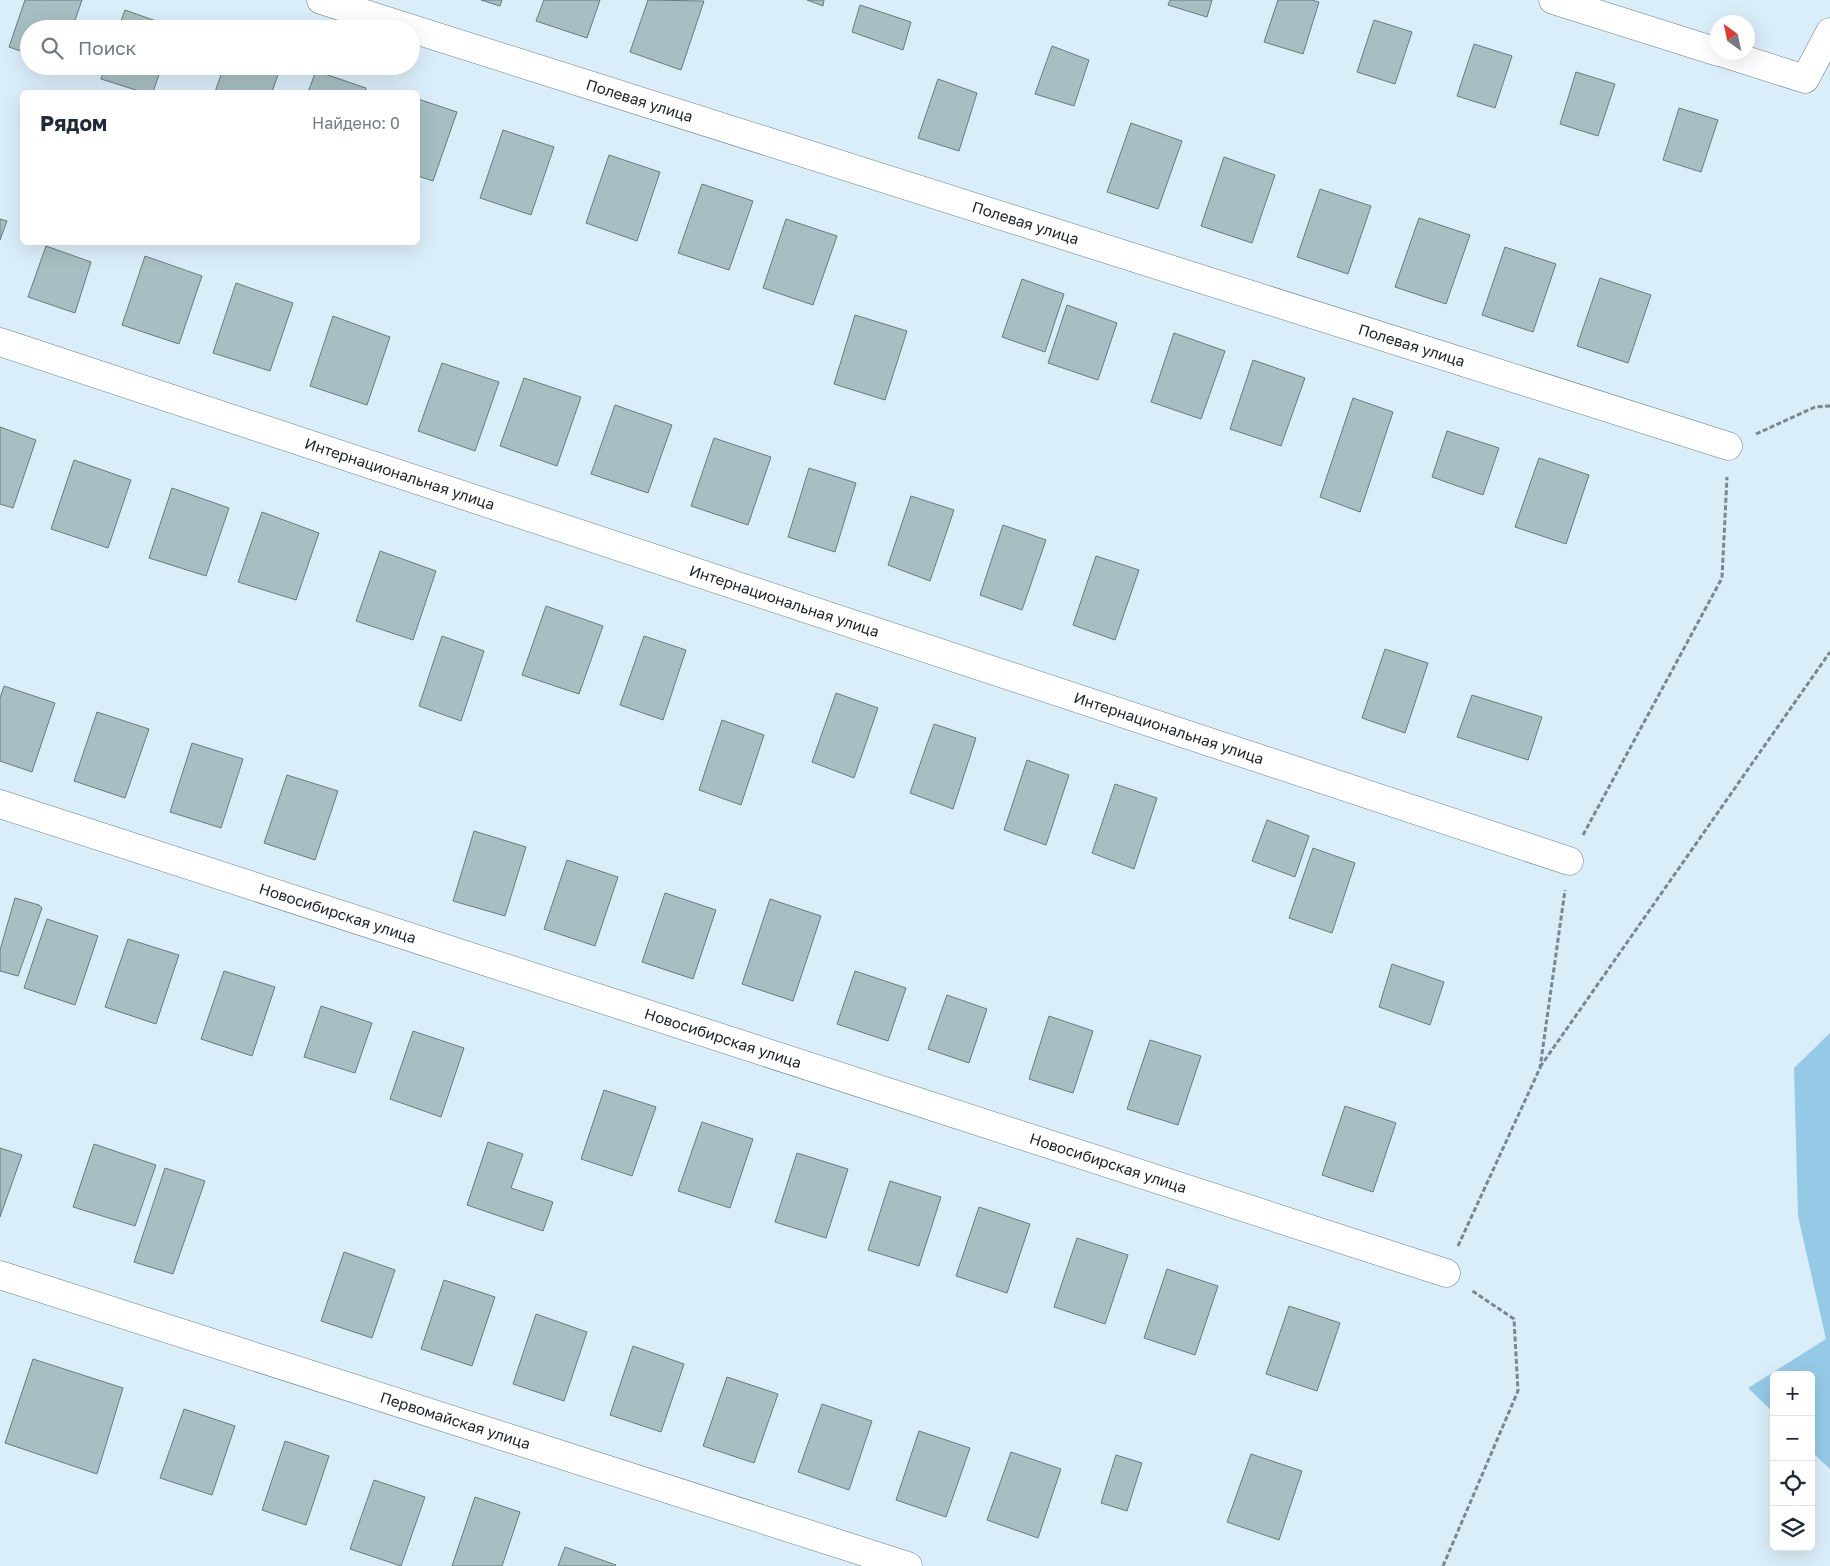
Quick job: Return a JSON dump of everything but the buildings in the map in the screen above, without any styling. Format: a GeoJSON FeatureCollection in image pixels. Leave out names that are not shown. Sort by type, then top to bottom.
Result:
{"type":"FeatureCollection","features":[{"type":"Feature","properties":{"kind":"street","name":"Полевая улица"},"geometry":{"type":"LineString","coordinates":[[322,0],[385,20]]}},
{"type":"Feature","properties":{"kind":"street"},"geometry":{"type":"LineString","coordinates":[[1553,0],[1710,49]]}},
{"type":"Feature","properties":{"kind":"street","name":"Полевая улица"},"geometry":{"type":"LineString","coordinates":[[420,31],[1728,446]]}},
{"type":"Feature","properties":{"kind":"street"},"geometry":{"type":"LineString","coordinates":[[1744,60],[1805,79],[1830,32]]}},
{"type":"Feature","properties":{"kind":"street","name":"Интернациональная улица"},"geometry":{"type":"LineString","coordinates":[[0,342],[1568,861]]}},
{"type":"Feature","properties":{"kind":"street","name":"Новосибирская улица"},"geometry":{"type":"LineString","coordinates":[[0,804],[1446,1272]]}},
{"type":"Feature","properties":{"kind":"street","name":"Первомайская улица"},"geometry":{"type":"LineString","coordinates":[[0,1275],[908,1566]]}},
{"type":"Feature","properties":{"kind":"path"},"geometry":{"type":"LineString","coordinates":[[1728,446],[1815,407],[1830,406]]}},
{"type":"Feature","properties":{"kind":"path"},"geometry":{"type":"LineString","coordinates":[[1540,1068],[1830,652]]}},
{"type":"Feature","properties":{"kind":"path"},"geometry":{"type":"LineString","coordinates":[[1443,1566],[1518,1390],[1514,1320],[1446,1272]]}},
{"type":"Feature","properties":{"kind":"shaded area"},"geometry":{"type":"Polygon","coordinates":[[[1830,1033],[1830,1469],[1815,1455],[1815,1371],[1775,1371],[1826,1339],[1798,1216],[1794,1068],[1830,1033]]]}},
{"type":"Feature","properties":{"kind":"shaded area"},"geometry":{"type":"Polygon","coordinates":[[[1770,1374],[1770,1409],[1748,1388],[1770,1374]]]}}]}
